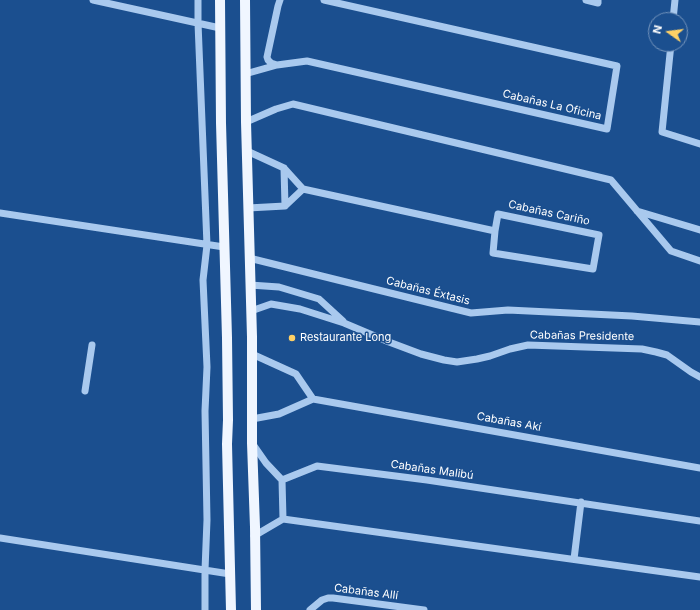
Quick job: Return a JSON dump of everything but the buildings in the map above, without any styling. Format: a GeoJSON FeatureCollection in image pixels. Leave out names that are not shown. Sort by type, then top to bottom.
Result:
{"type":"FeatureCollection","features":[{"type":"Feature","properties":{"kind":"main road"},"geometry":{"type":"LineString","coordinates":[[220,0],[231,610]]}},
{"type":"Feature","properties":{"kind":"main road"},"geometry":{"type":"LineString","coordinates":[[245,0],[245,74],[252,354],[252,443],[256,610]]}},
{"type":"Feature","properties":{"kind":"street"},"geometry":{"type":"LineString","coordinates":[[92,0],[220,28]]}},
{"type":"Feature","properties":{"kind":"street"},"geometry":{"type":"LineString","coordinates":[[198,0],[206,245],[203,280],[208,367],[205,411],[207,520],[205,610]]}},
{"type":"Feature","properties":{"kind":"street"},"geometry":{"type":"LineString","coordinates":[[277,65],[271,63],[267,57],[280,0]]}},
{"type":"Feature","properties":{"kind":"street","name":"Cabañas La Oficina"},"geometry":{"type":"LineString","coordinates":[[245,74],[277,65],[307,61],[607,129],[617,66],[324,0]]}},
{"type":"Feature","properties":{"kind":"street"},"geometry":{"type":"LineString","coordinates":[[586,0],[598,3],[598,0]]}},
{"type":"Feature","properties":{"kind":"street"},"geometry":{"type":"LineString","coordinates":[[674,12],[675,0]]}},
{"type":"Feature","properties":{"kind":"street"},"geometry":{"type":"LineString","coordinates":[[670,52],[662,132],[700,144]]}},
{"type":"Feature","properties":{"kind":"street"},"geometry":{"type":"LineString","coordinates":[[246,122],[276,109],[293,104],[612,180],[671,251],[700,261]]}},
{"type":"Feature","properties":{"kind":"street"},"geometry":{"type":"LineString","coordinates":[[247,151],[284,168],[303,189],[495,231]]}},
{"type":"Feature","properties":{"kind":"street"},"geometry":{"type":"LineString","coordinates":[[284,168],[285,206]]}},
{"type":"Feature","properties":{"kind":"street"},"geometry":{"type":"LineString","coordinates":[[248,208],[285,206],[303,189]]}},
{"type":"Feature","properties":{"kind":"street"},"geometry":{"type":"LineString","coordinates":[[637,210],[700,230]]}},
{"type":"Feature","properties":{"kind":"street"},"geometry":{"type":"LineString","coordinates":[[0,213],[224,247]]}},
{"type":"Feature","properties":{"kind":"street","name":"Cabañas Cariño"},"geometry":{"type":"LineString","coordinates":[[498,214],[598,235],[593,269],[493,253],[495,231],[498,214]]}},
{"type":"Feature","properties":{"kind":"street","name":"Cabañas Éxtasis"},"geometry":{"type":"LineString","coordinates":[[249,258],[471,313],[508,310],[632,316],[700,322]]}},
{"type":"Feature","properties":{"kind":"street","name":"Cabañas Presidente"},"geometry":{"type":"LineString","coordinates":[[250,285],[279,287],[319,299],[344,323]]}},
{"type":"Feature","properties":{"kind":"street","name":"Cabañas Presidente"},"geometry":{"type":"LineString","coordinates":[[251,311],[272,304],[300,309],[344,323],[421,354],[457,362],[490,356],[528,345],[642,349],[667,355],[700,377]]}},
{"type":"Feature","properties":{"kind":"street"},"geometry":{"type":"LineString","coordinates":[[85,391],[92,346]]}},
{"type":"Feature","properties":{"kind":"street"},"geometry":{"type":"LineString","coordinates":[[252,354],[296,374],[313,399],[279,414],[252,419]]}},
{"type":"Feature","properties":{"kind":"street","name":"Cabañas Akí"},"geometry":{"type":"LineString","coordinates":[[313,399],[700,468]]}},
{"type":"Feature","properties":{"kind":"street"},"geometry":{"type":"LineString","coordinates":[[252,443],[282,480],[283,518]]}},
{"type":"Feature","properties":{"kind":"street","name":"Cabañas Malibú"},"geometry":{"type":"LineString","coordinates":[[282,480],[317,466],[581,502],[700,521]]}},
{"type":"Feature","properties":{"kind":"street"},"geometry":{"type":"LineString","coordinates":[[574,559],[581,502]]}},
{"type":"Feature","properties":{"kind":"street"},"geometry":{"type":"LineString","coordinates":[[254,536],[283,518],[700,577]]}},
{"type":"Feature","properties":{"kind":"street"},"geometry":{"type":"LineString","coordinates":[[0,538],[230,574]]}},
{"type":"Feature","properties":{"kind":"street","name":"Cabañas Allí"},"geometry":{"type":"LineString","coordinates":[[310,610],[322,600],[333,598],[424,610]]}},
{"type":"Feature","properties":{"kind":"place","name":"Restaurante Long"},"geometry":{"type":"Point","coordinates":[292,338]}}]}
